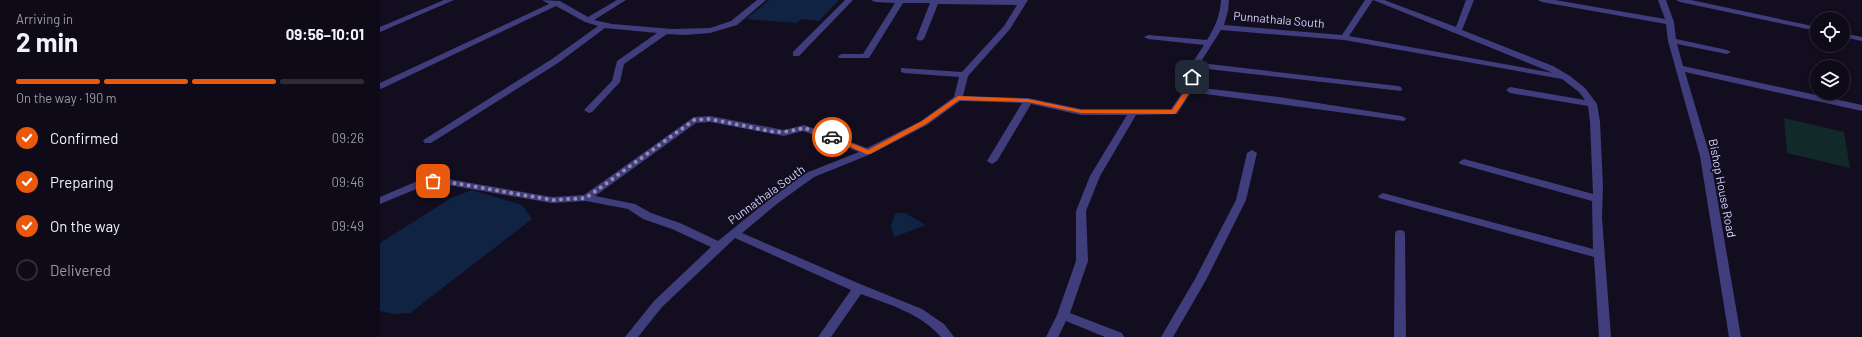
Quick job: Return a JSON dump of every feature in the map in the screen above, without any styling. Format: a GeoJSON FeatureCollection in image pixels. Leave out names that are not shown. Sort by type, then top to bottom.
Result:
{"type":"FeatureCollection","features":[{"type":"Feature","properties":{"kind":"street"},"geometry":{"type":"LineString","coordinates":[[380,30],[450,0]]}},
{"type":"Feature","properties":{"kind":"street"},"geometry":{"type":"LineString","coordinates":[[546,0],[557,3],[588,20],[604,25],[665,31],[702,31],[723,28],[744,16],[762,0]]}},
{"type":"Feature","properties":{"kind":"street"},"geometry":{"type":"LineString","coordinates":[[588,20],[622,0]]}},
{"type":"Feature","properties":{"kind":"street"},"geometry":{"type":"LineString","coordinates":[[796,54],[849,0]]}},
{"type":"Feature","properties":{"kind":"street"},"geometry":{"type":"LineString","coordinates":[[874,0],[1024,1]]}},
{"type":"Feature","properties":{"kind":"street"},"geometry":{"type":"LineString","coordinates":[[1219,27],[1224,11],[1225,0]]}},
{"type":"Feature","properties":{"kind":"street"},"geometry":{"type":"LineString","coordinates":[[1344,38],[1369,0]]}},
{"type":"Feature","properties":{"kind":"street"},"geometry":{"type":"LineString","coordinates":[[1376,0],[1401,8],[1550,68],[1567,78],[1582,90],[1592,104],[1595,122],[1599,254],[1605,337]]}},
{"type":"Feature","properties":{"kind":"street"},"geometry":{"type":"LineString","coordinates":[[1458,31],[1470,0]]}},
{"type":"Feature","properties":{"kind":"street"},"geometry":{"type":"LineString","coordinates":[[1542,0],[1670,22]]}},
{"type":"Feature","properties":{"kind":"street","name":"Bishop House Road"},"geometry":{"type":"LineString","coordinates":[[1659,0],[1670,22],[1672,41],[1705,156],[1735,337]]}},
{"type":"Feature","properties":{"kind":"street"},"geometry":{"type":"LineString","coordinates":[[1680,0],[1810,28]]}},
{"type":"Feature","properties":{"kind":"street"},"geometry":{"type":"LineString","coordinates":[[842,56],[866,56],[900,1]]}},
{"type":"Feature","properties":{"kind":"street"},"geometry":{"type":"LineString","coordinates":[[920,39],[934,1]]}},
{"type":"Feature","properties":{"kind":"street"},"geometry":{"type":"LineString","coordinates":[[958,98],[964,76],[1007,27],[1024,1]]}},
{"type":"Feature","properties":{"kind":"street"},"geometry":{"type":"LineString","coordinates":[[380,86],[557,3]]}},
{"type":"Feature","properties":{"kind":"street"},"geometry":{"type":"LineString","coordinates":[[428,141],[555,61],[604,25]]}},
{"type":"Feature","properties":{"kind":"street","name":"Punnathala South"},"geometry":{"type":"LineString","coordinates":[[630,337],[658,304],[718,246],[774,201],[810,175],[868,152],[924,123],[958,98],[1028,101],[1081,112],[1174,112],[1189,89],[1195,66],[1219,27],[1344,38],[1567,78]]}},
{"type":"Feature","properties":{"kind":"street"},"geometry":{"type":"LineString","coordinates":[[589,110],[616,82],[620,63],[665,31]]}},
{"type":"Feature","properties":{"kind":"street"},"geometry":{"type":"LineString","coordinates":[[1850,36],[1862,39]]}},
{"type":"Feature","properties":{"kind":"street"},"geometry":{"type":"LineString","coordinates":[[1148,37],[1209,42]]}},
{"type":"Feature","properties":{"kind":"street"},"geometry":{"type":"LineString","coordinates":[[1672,41],[1727,52]]}},
{"type":"Feature","properties":{"kind":"street"},"geometry":{"type":"LineString","coordinates":[[1195,66],[1398,89]]}},
{"type":"Feature","properties":{"kind":"street"},"geometry":{"type":"LineString","coordinates":[[1680,68],[1862,108]]}},
{"type":"Feature","properties":{"kind":"street"},"geometry":{"type":"LineString","coordinates":[[904,70],[964,76]]}},
{"type":"Feature","properties":{"kind":"street"},"geometry":{"type":"LineString","coordinates":[[1189,89],[1280,100],[1402,119]]}},
{"type":"Feature","properties":{"kind":"street"},"geometry":{"type":"LineString","coordinates":[[1510,90],[1592,104]]}},
{"type":"Feature","properties":{"kind":"street"},"geometry":{"type":"LineString","coordinates":[[992,161],[1028,101]]}},
{"type":"Feature","properties":{"kind":"street"},"geometry":{"type":"LineString","coordinates":[[1052,337],[1063,315],[1082,261],[1081,211],[1095,176],[1134,112]]}},
{"type":"Feature","properties":{"kind":"street"},"geometry":{"type":"LineString","coordinates":[[586,198],[694,120],[702,118],[774,132],[784,132],[804,128],[868,152]]}},
{"type":"Feature","properties":{"kind":"street"},"geometry":{"type":"LineString","coordinates":[[1167,337],[1200,280],[1241,200],[1252,152]]}},
{"type":"Feature","properties":{"kind":"street"},"geometry":{"type":"LineString","coordinates":[[1464,162],[1598,199]]}},
{"type":"Feature","properties":{"kind":"street"},"geometry":{"type":"LineString","coordinates":[[380,201],[424,182],[442,181],[552,200],[586,198],[631,206],[647,216],[676,226],[718,246]]}},
{"type":"Feature","properties":{"kind":"street"},"geometry":{"type":"LineString","coordinates":[[1383,196],[1599,254]]}},
{"type":"Feature","properties":{"kind":"street"},"geometry":{"type":"LineString","coordinates":[[734,233],[859,288],[900,303],[940,327],[948,337]]}},
{"type":"Feature","properties":{"kind":"street"},"geometry":{"type":"LineString","coordinates":[[1400,234],[1400,337]]}},
{"type":"Feature","properties":{"kind":"street"},"geometry":{"type":"LineString","coordinates":[[824,337],[859,288]]}},
{"type":"Feature","properties":{"kind":"street"},"geometry":{"type":"LineString","coordinates":[[1063,315],[1118,337]]}},
{"type":"Feature","properties":{"kind":"green space"},"geometry":{"type":"Polygon","coordinates":[[[1784,118],[1844,132],[1850,168],[1787,153],[1784,118]]]}},
{"type":"Feature","properties":{"kind":"water"},"geometry":{"type":"Polygon","coordinates":[[[769,0],[839,0],[819,21],[801,19],[797,23],[746,19],[769,0]]]}},
{"type":"Feature","properties":{"kind":"water"},"geometry":{"type":"Polygon","coordinates":[[[472,190],[522,205],[532,219],[410,313],[394,314],[380,311],[380,243],[451,198],[472,190]]]}},
{"type":"Feature","properties":{"kind":"water"},"geometry":{"type":"Polygon","coordinates":[[[895,213],[905,213],[926,225],[894,237],[891,226],[895,213]]]}},
{"type":"Feature","properties":{"kind":"way so far"},"geometry":{"type":"LineString","coordinates":[[433,181],[442,181],[552,200],[586,198],[671,135],[694,120],[702,118],[729,122],[774,132],[784,132],[804,128],[832,137]]}},
{"type":"Feature","properties":{"kind":"route"},"geometry":{"type":"LineString","coordinates":[[832,137],[868,152],[924,123],[958,98],[1028,101],[1081,112],[1174,112],[1189,89],[1192,77]]}}]}
